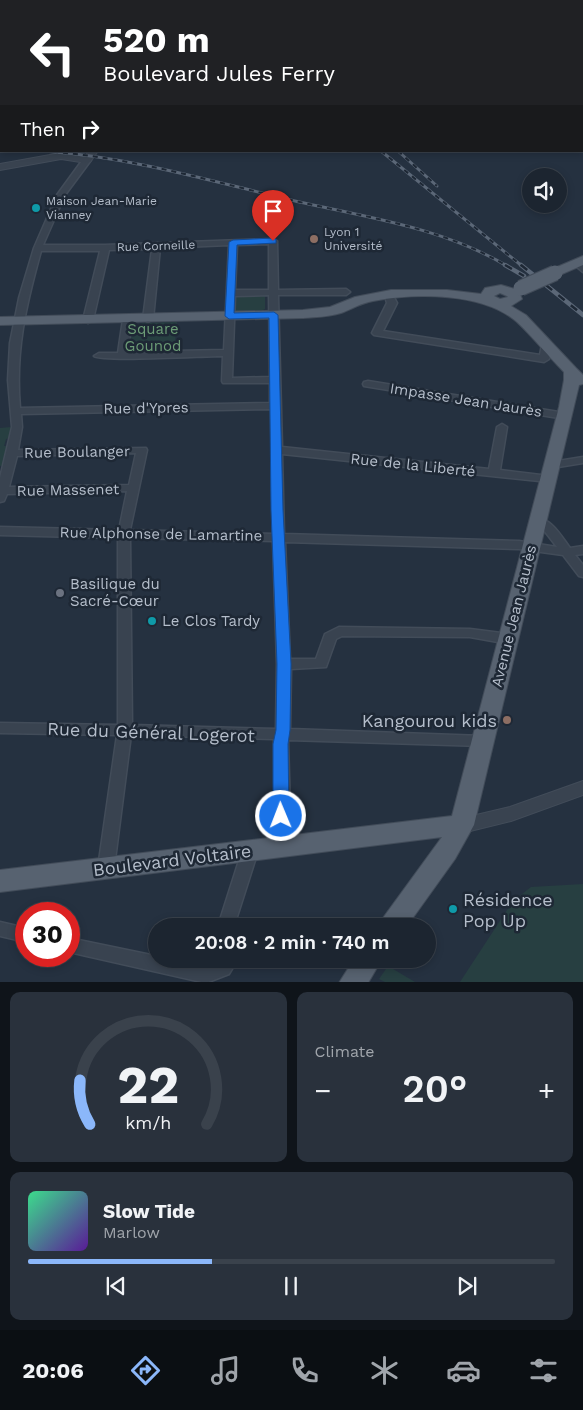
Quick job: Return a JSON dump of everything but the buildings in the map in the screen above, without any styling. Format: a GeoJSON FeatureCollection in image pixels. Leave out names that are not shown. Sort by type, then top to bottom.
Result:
{"type":"FeatureCollection","features":[{"type":"Feature","properties":{"kind":"main road"},"geometry":{"type":"LineString","coordinates":[[493,298],[496,289],[514,293],[555,273],[582,265]]}},
{"type":"Feature","properties":{"kind":"main road"},"geometry":{"type":"LineString","coordinates":[[514,293],[514,304],[521,318]]}},
{"type":"Feature","properties":{"kind":"main road"},"geometry":{"type":"LineString","coordinates":[[0,321],[274,315],[323,312],[364,298],[446,294],[476,296],[493,298],[521,318],[548,344],[583,384]]}},
{"type":"Feature","properties":{"kind":"main road","name":"Avenue Jean Jaurès"},"geometry":{"type":"LineString","coordinates":[[398,918],[446,852],[462,825],[537,522],[574,402],[571,371]]}},
{"type":"Feature","properties":{"kind":"main road","name":"Boulevard Voltaire"},"geometry":{"type":"LineString","coordinates":[[0,881],[462,825]]}},
{"type":"Feature","properties":{"kind":"main road"},"geometry":{"type":"LineString","coordinates":[[352,982],[362,968]]}},
{"type":"Feature","properties":{"kind":"street"},"geometry":{"type":"LineString","coordinates":[[0,167],[56,156],[91,155]]}},
{"type":"Feature","properties":{"kind":"street"},"geometry":{"type":"LineString","coordinates":[[1,495],[17,427],[13,380],[17,321],[38,248],[61,195],[91,155]]}},
{"type":"Feature","properties":{"kind":"street","name":"Rue Corneille"},"geometry":{"type":"LineString","coordinates":[[38,248],[105,248],[273,241],[274,293]]}},
{"type":"Feature","properties":{"kind":"street"},"geometry":{"type":"LineString","coordinates":[[233,242],[227,381],[275,380]]}},
{"type":"Feature","properties":{"kind":"street"},"geometry":{"type":"LineString","coordinates":[[148,319],[156,246]]}},
{"type":"Feature","properties":{"kind":"street"},"geometry":{"type":"LineString","coordinates":[[88,320],[105,248]]}},
{"type":"Feature","properties":{"kind":"street"},"geometry":{"type":"LineString","coordinates":[[231,293],[346,292]]}},
{"type":"Feature","properties":{"kind":"street"},"geometry":{"type":"LineString","coordinates":[[274,293],[278,537],[284,664],[280,754],[283,847]]}},
{"type":"Feature","properties":{"kind":"street"},"geometry":{"type":"LineString","coordinates":[[389,296],[392,303],[377,333],[544,359],[548,344]]}},
{"type":"Feature","properties":{"kind":"street"},"geometry":{"type":"LineString","coordinates":[[122,356],[128,319]]}},
{"type":"Feature","properties":{"kind":"street"},"geometry":{"type":"LineString","coordinates":[[99,356],[228,353]]}},
{"type":"Feature","properties":{"kind":"street","name":"Impasse Jean Jaurès"},"geometry":{"type":"LineString","coordinates":[[368,384],[574,402]]}},
{"type":"Feature","properties":{"kind":"street","name":"Rue d'Ypres"},"geometry":{"type":"LineString","coordinates":[[16,411],[276,406]]}},
{"type":"Feature","properties":{"kind":"street"},"geometry":{"type":"LineString","coordinates":[[494,473],[502,427]]}},
{"type":"Feature","properties":{"kind":"street","name":"Rue Boulanger"},"geometry":{"type":"LineString","coordinates":[[12,453],[142,450],[133,488]]}},
{"type":"Feature","properties":{"kind":"street","name":"Rue de la Liberté"},"geometry":{"type":"LineString","coordinates":[[277,450],[494,473],[551,472],[583,460]]}},
{"type":"Feature","properties":{"kind":"street"},"geometry":{"type":"LineString","coordinates":[[106,868],[125,730],[124,533],[133,488]]}},
{"type":"Feature","properties":{"kind":"street","name":"Rue Massenet"},"geometry":{"type":"LineString","coordinates":[[1,495],[133,488]]}},
{"type":"Feature","properties":{"kind":"street"},"geometry":{"type":"LineString","coordinates":[[537,522],[547,526],[583,573]]}},
{"type":"Feature","properties":{"kind":"street","name":"Rue Alphonse de Lamartine"},"geometry":{"type":"LineString","coordinates":[[5,530],[278,537],[531,547],[567,552],[583,550]]}},
{"type":"Feature","properties":{"kind":"street"},"geometry":{"type":"LineString","coordinates":[[284,664],[320,664],[330,637],[333,633],[339,631],[470,633],[509,639]]}},
{"type":"Feature","properties":{"kind":"street","name":"Rue du Général Logerot"},"geometry":{"type":"LineString","coordinates":[[0,728],[483,741]]}},
{"type":"Feature","properties":{"kind":"street"},"geometry":{"type":"LineString","coordinates":[[462,825],[511,814],[583,788]]}},
{"type":"Feature","properties":{"kind":"street"},"geometry":{"type":"LineString","coordinates":[[229,918],[250,851]]}},
{"type":"Feature","properties":{"kind":"street"},"geometry":{"type":"LineString","coordinates":[[0,930],[15,933]]}},
{"type":"Feature","properties":{"kind":"street"},"geometry":{"type":"LineString","coordinates":[[80,947],[148,962]]}},
{"type":"Feature","properties":{"kind":"street"},"geometry":{"type":"LineString","coordinates":[[175,968],[207,975],[224,968]]}},
{"type":"Feature","properties":{"kind":"green space"},"geometry":{"type":"Polygon","coordinates":[[[261,294],[265,296],[265,309],[258,312],[233,313],[233,296],[261,294]]]}},
{"type":"Feature","properties":{"kind":"green space","name":"Square Gounod"},"geometry":{"type":"Polygon","coordinates":[[[177,322],[174,352],[138,353],[128,348],[131,328],[143,323],[177,322]]]}},
{"type":"Feature","properties":{"kind":"green space"},"geometry":{"type":"Polygon","coordinates":[[[11,427],[11,438],[6,439],[4,446],[10,446],[6,465],[0,466],[0,428],[11,427]]]}},
{"type":"Feature","properties":{"kind":"green space"},"geometry":{"type":"Polygon","coordinates":[[[583,884],[583,982],[460,982],[513,901],[531,887],[583,884]]]}},
{"type":"Feature","properties":{"kind":"green space"},"geometry":{"type":"Polygon","coordinates":[[[387,968],[391,968],[415,982],[385,982],[379,979],[387,968]]]}},
{"type":"Feature","properties":{"kind":"railway"},"geometry":{"type":"LineString","coordinates":[[54,152],[107,158],[138,164],[402,225],[456,242],[507,266]]}},
{"type":"Feature","properties":{"kind":"railway"},"geometry":{"type":"LineString","coordinates":[[382,152],[522,266]]}},
{"type":"Feature","properties":{"kind":"railway"},"geometry":{"type":"LineString","coordinates":[[399,152],[437,186]]}},
{"type":"Feature","properties":{"kind":"railway"},"geometry":{"type":"LineString","coordinates":[[505,265],[524,276]]}},
{"type":"Feature","properties":{"kind":"railway"},"geometry":{"type":"LineString","coordinates":[[521,265],[583,315]]}},
{"type":"Feature","properties":{"kind":"place","name":"Maison Jean-Marie Vianney"},"geometry":{"type":"Point","coordinates":[36,208]}},
{"type":"Feature","properties":{"kind":"place","name":"Lyon 1 Université"},"geometry":{"type":"Point","coordinates":[314,239]}},
{"type":"Feature","properties":{"kind":"place","name":"Basilique du Sacré-Cœur"},"geometry":{"type":"Point","coordinates":[60,593]}},
{"type":"Feature","properties":{"kind":"place","name":"Le Clos Tardy"},"geometry":{"type":"Point","coordinates":[152,621]}},
{"type":"Feature","properties":{"kind":"place","name":"Kangourou kids"},"geometry":{"type":"Point","coordinates":[507,720]}},
{"type":"Feature","properties":{"kind":"place","name":"Résidence Pop Up"},"geometry":{"type":"Point","coordinates":[453,909]}},
{"type":"Feature","properties":{"kind":"route"},"geometry":{"type":"LineString","coordinates":[[273,241],[233,242],[229,316],[274,315],[277,510],[284,664],[283,730],[280,744],[281,816]]}}]}
